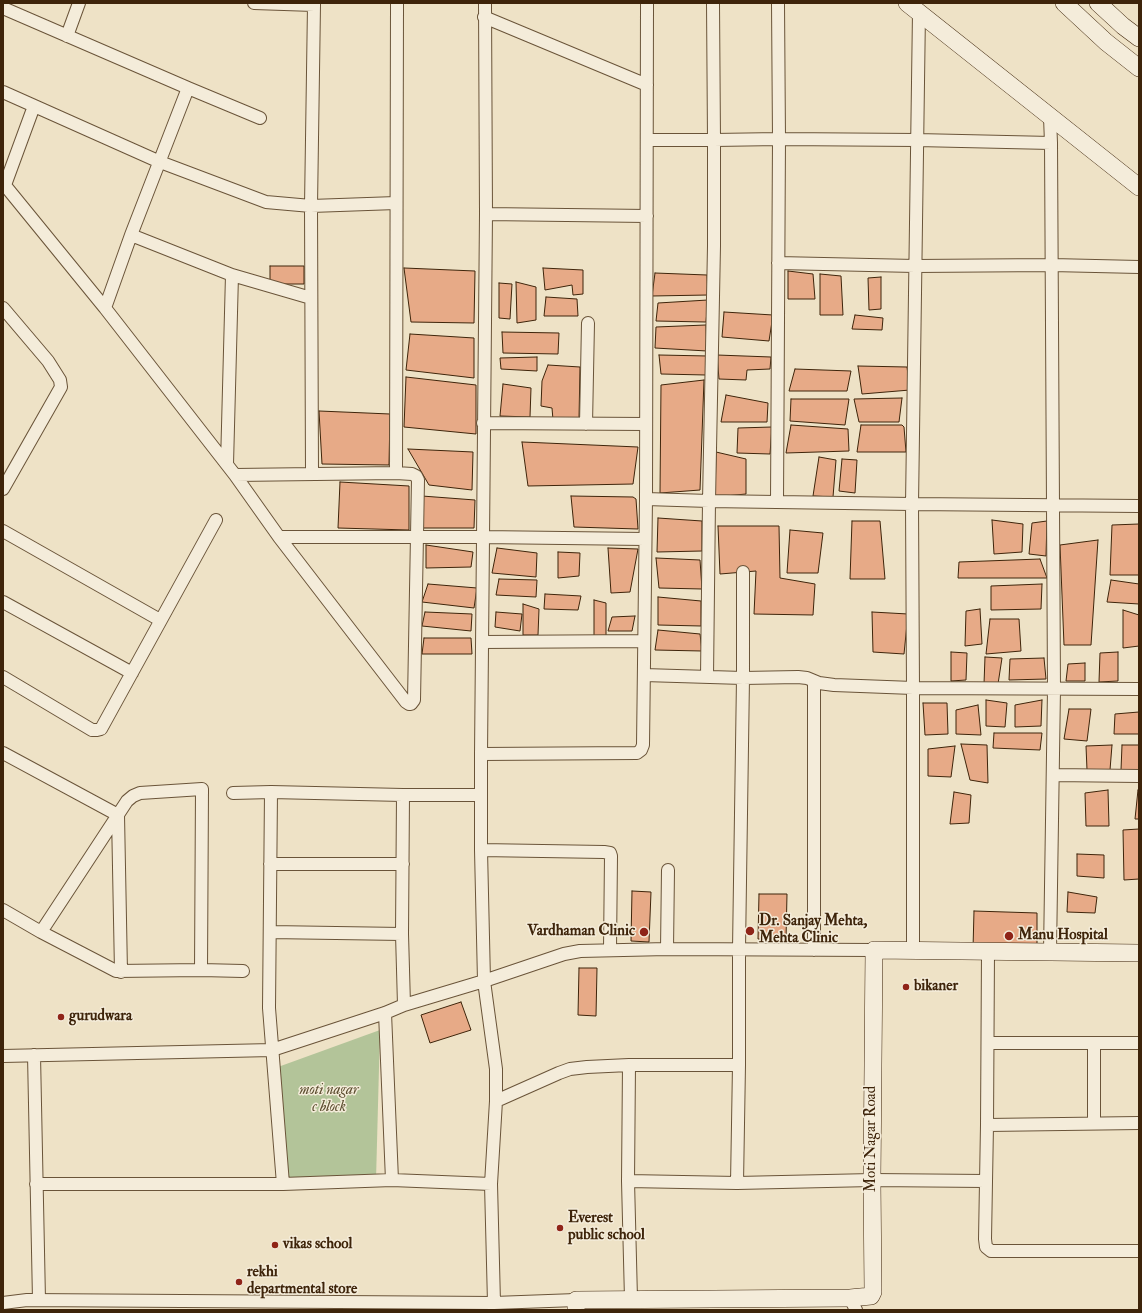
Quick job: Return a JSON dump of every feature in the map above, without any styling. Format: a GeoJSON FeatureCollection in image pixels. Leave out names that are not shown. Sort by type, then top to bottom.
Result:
{"type":"FeatureCollection","features":[{"type":"Feature","properties":{"kind":"street"},"geometry":{"type":"LineString","coordinates":[[67,36],[79,3]]}},
{"type":"Feature","properties":{"kind":"street"},"geometry":{"type":"LineString","coordinates":[[254,3],[314,4],[311,206],[312,474]]}},
{"type":"Feature","properties":{"kind":"street"},"geometry":{"type":"LineString","coordinates":[[396,473],[397,3]]}},
{"type":"Feature","properties":{"kind":"street"},"geometry":{"type":"LineString","coordinates":[[484,3],[486,214],[482,537],[481,850],[484,981],[495,1063],[496,1101],[491,1184],[494,1303]]}},
{"type":"Feature","properties":{"kind":"street"},"geometry":{"type":"LineString","coordinates":[[481,754],[637,753],[641,750],[643,745],[646,499],[647,3]]}},
{"type":"Feature","properties":{"kind":"street"},"geometry":{"type":"LineString","coordinates":[[707,677],[714,254],[713,3]]}},
{"type":"Feature","properties":{"kind":"street"},"geometry":{"type":"LineString","coordinates":[[777,502],[779,139],[778,3]]}},
{"type":"Feature","properties":{"kind":"street"},"geometry":{"type":"LineString","coordinates":[[1064,3],[1106,42],[1139,68]]}},
{"type":"Feature","properties":{"kind":"street"},"geometry":{"type":"LineString","coordinates":[[1098,3],[1123,26],[1139,38]]}},
{"type":"Feature","properties":{"kind":"street"},"geometry":{"type":"LineString","coordinates":[[3,8],[260,118]]}},
{"type":"Feature","properties":{"kind":"street"},"geometry":{"type":"LineString","coordinates":[[913,8],[1139,187]]}},
{"type":"Feature","properties":{"kind":"street"},"geometry":{"type":"LineString","coordinates":[[913,8],[917,140],[912,504],[913,951]]}},
{"type":"Feature","properties":{"kind":"street"},"geometry":{"type":"LineString","coordinates":[[484,17],[647,85]]}},
{"type":"Feature","properties":{"kind":"street"},"geometry":{"type":"LineString","coordinates":[[105,308],[131,235],[188,88]]}},
{"type":"Feature","properties":{"kind":"street"},"geometry":{"type":"LineString","coordinates":[[3,92],[160,162],[266,202],[311,206],[396,203]]}},
{"type":"Feature","properties":{"kind":"street"},"geometry":{"type":"LineString","coordinates":[[34,106],[4,184],[105,308],[227,464],[279,537],[409,704],[413,702],[418,480],[416,476],[412,474],[396,473],[235,475]]}},
{"type":"Feature","properties":{"kind":"street"},"geometry":{"type":"LineString","coordinates":[[1050,117],[1054,689],[1050,952]]}},
{"type":"Feature","properties":{"kind":"street"},"geometry":{"type":"LineString","coordinates":[[647,140],[917,140],[1051,143]]}},
{"type":"Feature","properties":{"kind":"street"},"geometry":{"type":"LineString","coordinates":[[486,214],[647,216]]}},
{"type":"Feature","properties":{"kind":"street"},"geometry":{"type":"LineString","coordinates":[[131,235],[232,275],[311,298]]}},
{"type":"Feature","properties":{"kind":"street"},"geometry":{"type":"LineString","coordinates":[[778,263],[915,266],[1052,265],[1139,267]]}},
{"type":"Feature","properties":{"kind":"street"},"geometry":{"type":"LineString","coordinates":[[227,464],[232,275]]}},
{"type":"Feature","properties":{"kind":"street"},"geometry":{"type":"LineString","coordinates":[[3,308],[48,361],[60,380],[61,387],[3,489]]}},
{"type":"Feature","properties":{"kind":"street"},"geometry":{"type":"LineString","coordinates":[[586,424],[588,323]]}},
{"type":"Feature","properties":{"kind":"street"},"geometry":{"type":"LineString","coordinates":[[483,423],[646,424]]}},
{"type":"Feature","properties":{"kind":"street"},"geometry":{"type":"LineString","coordinates":[[646,499],[912,504],[1139,506]]}},
{"type":"Feature","properties":{"kind":"street"},"geometry":{"type":"LineString","coordinates":[[3,676],[92,730],[101,729],[216,520]]}},
{"type":"Feature","properties":{"kind":"street"},"geometry":{"type":"LineString","coordinates":[[3,531],[160,620]]}},
{"type":"Feature","properties":{"kind":"street"},"geometry":{"type":"LineString","coordinates":[[279,537],[645,539]]}},
{"type":"Feature","properties":{"kind":"street"},"geometry":{"type":"LineString","coordinates":[[738,1183],[743,572]]}},
{"type":"Feature","properties":{"kind":"street"},"geometry":{"type":"LineString","coordinates":[[3,602],[132,673]]}},
{"type":"Feature","properties":{"kind":"street"},"geometry":{"type":"LineString","coordinates":[[482,642],[644,641]]}},
{"type":"Feature","properties":{"kind":"street"},"geometry":{"type":"LineString","coordinates":[[644,675],[743,678],[798,677],[807,678],[818,683],[834,685],[913,688],[1139,689]]}},
{"type":"Feature","properties":{"kind":"street"},"geometry":{"type":"LineString","coordinates":[[814,681],[814,950]]}},
{"type":"Feature","properties":{"kind":"street"},"geometry":{"type":"LineString","coordinates":[[3,753],[118,815]]}},
{"type":"Feature","properties":{"kind":"street"},"geometry":{"type":"LineString","coordinates":[[1053,775],[1139,776]]}},
{"type":"Feature","properties":{"kind":"street"},"geometry":{"type":"LineString","coordinates":[[41,932],[118,815],[133,796],[140,793],[202,790],[201,970]]}},
{"type":"Feature","properties":{"kind":"street"},"geometry":{"type":"LineString","coordinates":[[233,793],[271,792],[481,795]]}},
{"type":"Feature","properties":{"kind":"street"},"geometry":{"type":"LineString","coordinates":[[271,792],[269,1008],[283,1184]]}},
{"type":"Feature","properties":{"kind":"street"},"geometry":{"type":"LineString","coordinates":[[403,795],[402,934],[404,1005]]}},
{"type":"Feature","properties":{"kind":"street"},"geometry":{"type":"LineString","coordinates":[[118,815],[121,972]]}},
{"type":"Feature","properties":{"kind":"street"},"geometry":{"type":"LineString","coordinates":[[481,850],[610,853],[610,949]]}},
{"type":"Feature","properties":{"kind":"street"},"geometry":{"type":"LineString","coordinates":[[270,864],[403,864]]}},
{"type":"Feature","properties":{"kind":"street"},"geometry":{"type":"LineString","coordinates":[[667,949],[668,870]]}},
{"type":"Feature","properties":{"kind":"street"},"geometry":{"type":"LineString","coordinates":[[3,910],[111,970],[121,972],[201,970],[243,971]]}},
{"type":"Feature","properties":{"kind":"street"},"geometry":{"type":"LineString","coordinates":[[270,932],[402,934]]}},
{"type":"Feature","properties":{"kind":"street"},"geometry":{"type":"LineString","coordinates":[[3,1056],[272,1050],[404,1005],[484,981],[564,954],[580,951],[610,949],[739,949],[1139,953]]}},
{"type":"Feature","properties":{"kind":"street","name":"Moti Nagar Road"},"geometry":{"type":"LineString","coordinates":[[3,1303],[39,1300],[118,1305],[494,1303],[576,1305],[631,1300],[853,1304],[871,1296],[873,1292],[872,1180],[874,950]]}},
{"type":"Feature","properties":{"kind":"street"},"geometry":{"type":"LineString","coordinates":[[988,952],[986,1247],[991,1250],[1139,1251]]}},
{"type":"Feature","properties":{"kind":"street"},"geometry":{"type":"LineString","coordinates":[[385,1012],[392,1180]]}},
{"type":"Feature","properties":{"kind":"street"},"geometry":{"type":"LineString","coordinates":[[988,1043],[1139,1043]]}},
{"type":"Feature","properties":{"kind":"street"},"geometry":{"type":"LineString","coordinates":[[1094,1043],[1094,1123]]}},
{"type":"Feature","properties":{"kind":"street"},"geometry":{"type":"LineString","coordinates":[[34,1055],[39,1300]]}},
{"type":"Feature","properties":{"kind":"street"},"geometry":{"type":"LineString","coordinates":[[496,1101],[570,1069],[629,1065],[739,1065]]}},
{"type":"Feature","properties":{"kind":"street"},"geometry":{"type":"LineString","coordinates":[[629,1065],[628,1182],[631,1300]]}},
{"type":"Feature","properties":{"kind":"street"},"geometry":{"type":"LineString","coordinates":[[987,1125],[1139,1123]]}},
{"type":"Feature","properties":{"kind":"street"},"geometry":{"type":"LineString","coordinates":[[36,1184],[283,1184],[392,1180],[491,1184]]}},
{"type":"Feature","properties":{"kind":"street"},"geometry":{"type":"LineString","coordinates":[[628,1182],[738,1183],[872,1180],[986,1181]]}},
{"type":"Feature","properties":{"kind":"green space","name":"moti nagar c block"},"geometry":{"type":"Polygon","coordinates":[[[380,1030],[376,1180],[288,1183],[278,1067],[380,1030]]]}},
{"type":"Feature","properties":{"kind":"building"},"geometry":{"type":"Polygon","coordinates":[[[270,266],[304,266],[304,284],[270,284],[270,266]]]}},
{"type":"Feature","properties":{"kind":"building"},"geometry":{"type":"Polygon","coordinates":[[[404,268],[475,271],[474,323],[411,322],[404,268]]]}},
{"type":"Feature","properties":{"kind":"building"},"geometry":{"type":"Polygon","coordinates":[[[543,268],[583,270],[583,294],[573,295],[572,285],[545,290],[543,268]]]}},
{"type":"Feature","properties":{"kind":"building"},"geometry":{"type":"Polygon","coordinates":[[[788,271],[813,274],[815,299],[788,299],[788,271]]]}},
{"type":"Feature","properties":{"kind":"building"},"geometry":{"type":"Polygon","coordinates":[[[655,273],[707,275],[708,295],[652,296],[655,273]]]}},
{"type":"Feature","properties":{"kind":"building"},"geometry":{"type":"Polygon","coordinates":[[[820,274],[841,276],[843,315],[820,315],[820,274]]]}},
{"type":"Feature","properties":{"kind":"building"},"geometry":{"type":"Polygon","coordinates":[[[881,277],[881,309],[869,310],[868,278],[881,277]]]}},
{"type":"Feature","properties":{"kind":"building"},"geometry":{"type":"Polygon","coordinates":[[[516,282],[536,287],[536,320],[517,323],[516,282]]]}},
{"type":"Feature","properties":{"kind":"building"},"geometry":{"type":"Polygon","coordinates":[[[499,283],[512,284],[510,319],[499,318],[499,283]]]}},
{"type":"Feature","properties":{"kind":"building"},"geometry":{"type":"Polygon","coordinates":[[[546,297],[577,299],[578,316],[544,316],[546,297]]]}},
{"type":"Feature","properties":{"kind":"building"},"geometry":{"type":"Polygon","coordinates":[[[708,300],[706,322],[656,321],[658,303],[708,300]]]}},
{"type":"Feature","properties":{"kind":"building"},"geometry":{"type":"Polygon","coordinates":[[[724,312],[773,315],[769,341],[722,337],[724,312]]]}},
{"type":"Feature","properties":{"kind":"building"},"geometry":{"type":"Polygon","coordinates":[[[855,315],[883,318],[882,330],[852,329],[855,315]]]}},
{"type":"Feature","properties":{"kind":"building"},"geometry":{"type":"Polygon","coordinates":[[[706,325],[707,351],[655,348],[656,327],[706,325]]]}},
{"type":"Feature","properties":{"kind":"building"},"geometry":{"type":"Polygon","coordinates":[[[502,332],[559,333],[558,354],[503,353],[502,332]]]}},
{"type":"Feature","properties":{"kind":"building"},"geometry":{"type":"Polygon","coordinates":[[[410,334],[474,338],[474,378],[406,370],[410,334]]]}},
{"type":"Feature","properties":{"kind":"building"},"geometry":{"type":"Polygon","coordinates":[[[659,355],[708,356],[706,375],[661,374],[659,355]]]}},
{"type":"Feature","properties":{"kind":"building"},"geometry":{"type":"Polygon","coordinates":[[[717,355],[771,357],[770,369],[747,370],[746,380],[719,379],[717,355]]]}},
{"type":"Feature","properties":{"kind":"building"},"geometry":{"type":"Polygon","coordinates":[[[537,357],[537,371],[501,369],[500,358],[537,357]]]}},
{"type":"Feature","properties":{"kind":"building"},"geometry":{"type":"Polygon","coordinates":[[[548,365],[580,367],[579,419],[553,420],[552,408],[541,406],[542,381],[548,365]]]}},
{"type":"Feature","properties":{"kind":"building"},"geometry":{"type":"Polygon","coordinates":[[[858,366],[907,367],[910,390],[862,394],[858,366]]]}},
{"type":"Feature","properties":{"kind":"building"},"geometry":{"type":"Polygon","coordinates":[[[795,369],[851,371],[847,391],[789,391],[795,369]]]}},
{"type":"Feature","properties":{"kind":"building"},"geometry":{"type":"Polygon","coordinates":[[[406,377],[476,385],[476,434],[404,427],[406,377]]]}},
{"type":"Feature","properties":{"kind":"building"},"geometry":{"type":"Polygon","coordinates":[[[704,380],[700,490],[660,493],[661,385],[704,380]]]}},
{"type":"Feature","properties":{"kind":"building"},"geometry":{"type":"Polygon","coordinates":[[[503,384],[531,388],[530,417],[500,416],[503,384]]]}},
{"type":"Feature","properties":{"kind":"building"},"geometry":{"type":"Polygon","coordinates":[[[726,395],[768,403],[767,422],[721,422],[726,395]]]}},
{"type":"Feature","properties":{"kind":"building"},"geometry":{"type":"Polygon","coordinates":[[[902,398],[899,422],[859,422],[854,399],[902,398]]]}},
{"type":"Feature","properties":{"kind":"building"},"geometry":{"type":"Polygon","coordinates":[[[791,399],[849,399],[845,425],[790,421],[791,399]]]}},
{"type":"Feature","properties":{"kind":"building"},"geometry":{"type":"Polygon","coordinates":[[[319,411],[390,414],[389,465],[322,464],[319,411]]]}},
{"type":"Feature","properties":{"kind":"building"},"geometry":{"type":"Polygon","coordinates":[[[791,425],[848,429],[849,451],[786,453],[791,425]]]}},
{"type":"Feature","properties":{"kind":"building"},"geometry":{"type":"Polygon","coordinates":[[[861,425],[902,425],[904,427],[906,452],[857,452],[861,425]]]}},
{"type":"Feature","properties":{"kind":"building"},"geometry":{"type":"Polygon","coordinates":[[[772,427],[770,454],[737,453],[738,428],[772,427]]]}},
{"type":"Feature","properties":{"kind":"building"},"geometry":{"type":"Polygon","coordinates":[[[522,442],[638,447],[633,484],[528,486],[522,442]]]}},
{"type":"Feature","properties":{"kind":"building"},"geometry":{"type":"Polygon","coordinates":[[[408,449],[473,452],[472,490],[429,485],[408,449]]]}},
{"type":"Feature","properties":{"kind":"building"},"geometry":{"type":"Polygon","coordinates":[[[716,452],[746,459],[746,494],[715,497],[716,452]]]}},
{"type":"Feature","properties":{"kind":"building"},"geometry":{"type":"Polygon","coordinates":[[[819,457],[836,460],[833,497],[813,496],[819,457]]]}},
{"type":"Feature","properties":{"kind":"building"},"geometry":{"type":"Polygon","coordinates":[[[842,459],[857,460],[855,493],[839,491],[842,459]]]}},
{"type":"Feature","properties":{"kind":"building"},"geometry":{"type":"Polygon","coordinates":[[[340,482],[409,486],[409,530],[338,528],[340,482]]]}},
{"type":"Feature","properties":{"kind":"building"},"geometry":{"type":"Polygon","coordinates":[[[422,496],[475,500],[474,528],[423,528],[422,496]]]}},
{"type":"Feature","properties":{"kind":"building"},"geometry":{"type":"Polygon","coordinates":[[[571,496],[633,497],[636,499],[638,529],[574,527],[571,496]]]}},
{"type":"Feature","properties":{"kind":"building"},"geometry":{"type":"Polygon","coordinates":[[[658,518],[702,521],[702,551],[657,552],[658,518]]]}},
{"type":"Feature","properties":{"kind":"building"},"geometry":{"type":"Polygon","coordinates":[[[992,520],[1023,524],[1022,552],[994,554],[992,520]]]}},
{"type":"Feature","properties":{"kind":"building"},"geometry":{"type":"Polygon","coordinates":[[[852,521],[880,521],[885,579],[850,579],[852,521]]]}},
{"type":"Feature","properties":{"kind":"building"},"geometry":{"type":"Polygon","coordinates":[[[1047,521],[1046,556],[1029,554],[1032,523],[1047,521]]]}},
{"type":"Feature","properties":{"kind":"building"},"geometry":{"type":"Polygon","coordinates":[[[1139,524],[1139,575],[1110,575],[1112,525],[1139,524]]]}},
{"type":"Feature","properties":{"kind":"building"},"geometry":{"type":"Polygon","coordinates":[[[718,526],[779,526],[780,578],[815,584],[813,615],[754,614],[756,571],[720,574],[718,526]]]}},
{"type":"Feature","properties":{"kind":"building"},"geometry":{"type":"Polygon","coordinates":[[[790,530],[823,533],[818,573],[787,573],[790,530]]]}},
{"type":"Feature","properties":{"kind":"building"},"geometry":{"type":"Polygon","coordinates":[[[1098,540],[1091,645],[1064,645],[1060,545],[1098,540]]]}},
{"type":"Feature","properties":{"kind":"building"},"geometry":{"type":"Polygon","coordinates":[[[426,545],[473,552],[471,567],[426,568],[426,545]]]}},
{"type":"Feature","properties":{"kind":"building"},"geometry":{"type":"Polygon","coordinates":[[[497,548],[537,553],[536,577],[492,573],[497,548]]]}},
{"type":"Feature","properties":{"kind":"building"},"geometry":{"type":"Polygon","coordinates":[[[608,548],[638,549],[630,592],[611,593],[608,548]]]}},
{"type":"Feature","properties":{"kind":"building"},"geometry":{"type":"Polygon","coordinates":[[[558,552],[580,553],[579,576],[558,578],[558,552]]]}},
{"type":"Feature","properties":{"kind":"building"},"geometry":{"type":"Polygon","coordinates":[[[656,558],[700,560],[702,589],[659,588],[656,558]]]}},
{"type":"Feature","properties":{"kind":"building"},"geometry":{"type":"Polygon","coordinates":[[[1040,559],[1047,578],[958,578],[959,562],[1040,559]]]}},
{"type":"Feature","properties":{"kind":"building"},"geometry":{"type":"Polygon","coordinates":[[[499,579],[537,580],[536,597],[496,595],[499,579]]]}},
{"type":"Feature","properties":{"kind":"building"},"geometry":{"type":"Polygon","coordinates":[[[1111,580],[1139,584],[1139,604],[1107,602],[1111,580]]]}},
{"type":"Feature","properties":{"kind":"building"},"geometry":{"type":"Polygon","coordinates":[[[428,584],[477,588],[474,608],[422,602],[428,584]]]}},
{"type":"Feature","properties":{"kind":"building"},"geometry":{"type":"Polygon","coordinates":[[[1042,584],[1041,609],[991,610],[991,586],[1042,584]]]}},
{"type":"Feature","properties":{"kind":"building"},"geometry":{"type":"Polygon","coordinates":[[[545,594],[581,596],[578,610],[544,609],[545,594]]]}},
{"type":"Feature","properties":{"kind":"building"},"geometry":{"type":"Polygon","coordinates":[[[658,597],[701,601],[701,626],[658,625],[658,597]]]}},
{"type":"Feature","properties":{"kind":"building"},"geometry":{"type":"Polygon","coordinates":[[[594,600],[606,603],[606,637],[594,637],[594,600]]]}},
{"type":"Feature","properties":{"kind":"building"},"geometry":{"type":"Polygon","coordinates":[[[523,604],[539,609],[538,635],[523,635],[523,604]]]}},
{"type":"Feature","properties":{"kind":"building"},"geometry":{"type":"Polygon","coordinates":[[[980,609],[982,644],[965,646],[966,611],[980,609]]]}},
{"type":"Feature","properties":{"kind":"building"},"geometry":{"type":"Polygon","coordinates":[[[1123,610],[1139,615],[1139,646],[1123,648],[1123,610]]]}},
{"type":"Feature","properties":{"kind":"building"},"geometry":{"type":"Polygon","coordinates":[[[425,612],[472,614],[471,631],[422,626],[425,612]]]}},
{"type":"Feature","properties":{"kind":"building"},"geometry":{"type":"Polygon","coordinates":[[[496,612],[522,614],[520,631],[495,627],[496,612]]]}},
{"type":"Feature","properties":{"kind":"building"},"geometry":{"type":"Polygon","coordinates":[[[872,612],[908,614],[904,654],[873,652],[872,612]]]}},
{"type":"Feature","properties":{"kind":"building"},"geometry":{"type":"Polygon","coordinates":[[[635,616],[632,631],[608,631],[612,617],[635,616]]]}},
{"type":"Feature","properties":{"kind":"building"},"geometry":{"type":"Polygon","coordinates":[[[990,619],[1019,619],[1021,651],[986,654],[990,619]]]}},
{"type":"Feature","properties":{"kind":"building"},"geometry":{"type":"Polygon","coordinates":[[[658,630],[700,634],[702,651],[655,650],[658,630]]]}},
{"type":"Feature","properties":{"kind":"building"},"geometry":{"type":"Polygon","coordinates":[[[424,638],[471,638],[472,654],[422,654],[424,638]]]}},
{"type":"Feature","properties":{"kind":"building"},"geometry":{"type":"Polygon","coordinates":[[[951,652],[967,653],[966,680],[951,681],[951,652]]]}},
{"type":"Feature","properties":{"kind":"building"},"geometry":{"type":"Polygon","coordinates":[[[1118,652],[1118,681],[1099,682],[1100,653],[1118,652]]]}},
{"type":"Feature","properties":{"kind":"building"},"geometry":{"type":"Polygon","coordinates":[[[985,657],[1002,658],[998,684],[984,684],[985,657]]]}},
{"type":"Feature","properties":{"kind":"building"},"geometry":{"type":"Polygon","coordinates":[[[1044,658],[1046,679],[1009,680],[1010,659],[1044,658]]]}},
{"type":"Feature","properties":{"kind":"building"},"geometry":{"type":"Polygon","coordinates":[[[1085,663],[1085,681],[1066,681],[1068,664],[1085,663]]]}},
{"type":"Feature","properties":{"kind":"building"},"geometry":{"type":"Polygon","coordinates":[[[986,700],[1007,703],[1005,727],[986,726],[986,700]]]}},
{"type":"Feature","properties":{"kind":"building"},"geometry":{"type":"Polygon","coordinates":[[[1042,700],[1041,726],[1015,727],[1015,705],[1042,700]]]}},
{"type":"Feature","properties":{"kind":"building"},"geometry":{"type":"Polygon","coordinates":[[[923,703],[947,703],[948,734],[925,735],[923,703]]]}},
{"type":"Feature","properties":{"kind":"building"},"geometry":{"type":"Polygon","coordinates":[[[978,705],[981,735],[956,734],[956,710],[978,705]]]}},
{"type":"Feature","properties":{"kind":"building"},"geometry":{"type":"Polygon","coordinates":[[[1069,709],[1091,709],[1087,741],[1064,739],[1069,709]]]}},
{"type":"Feature","properties":{"kind":"building"},"geometry":{"type":"Polygon","coordinates":[[[1139,712],[1139,734],[1114,734],[1115,714],[1139,712]]]}},
{"type":"Feature","properties":{"kind":"building"},"geometry":{"type":"Polygon","coordinates":[[[994,733],[1042,733],[1040,750],[993,748],[994,733]]]}},
{"type":"Feature","properties":{"kind":"building"},"geometry":{"type":"Polygon","coordinates":[[[961,744],[987,745],[988,783],[970,780],[961,744]]]}},
{"type":"Feature","properties":{"kind":"building"},"geometry":{"type":"Polygon","coordinates":[[[1112,745],[1110,770],[1087,770],[1086,746],[1112,745]]]}},
{"type":"Feature","properties":{"kind":"building"},"geometry":{"type":"Polygon","coordinates":[[[1122,745],[1139,745],[1139,770],[1121,770],[1122,745]]]}},
{"type":"Feature","properties":{"kind":"building"},"geometry":{"type":"Polygon","coordinates":[[[955,746],[951,777],[928,776],[928,749],[955,746]]]}},
{"type":"Feature","properties":{"kind":"building"},"geometry":{"type":"Polygon","coordinates":[[[1108,790],[1109,826],[1086,826],[1085,793],[1108,790]]]}},
{"type":"Feature","properties":{"kind":"building"},"geometry":{"type":"Polygon","coordinates":[[[1138,790],[1139,819],[1135,819],[1138,790]]]}},
{"type":"Feature","properties":{"kind":"building"},"geometry":{"type":"Polygon","coordinates":[[[954,792],[971,795],[969,823],[950,824],[954,792]]]}},
{"type":"Feature","properties":{"kind":"building"},"geometry":{"type":"Polygon","coordinates":[[[1139,829],[1139,879],[1124,880],[1123,830],[1139,829]]]}},
{"type":"Feature","properties":{"kind":"building"},"geometry":{"type":"Polygon","coordinates":[[[1077,854],[1104,855],[1104,878],[1077,876],[1077,854]]]}},
{"type":"Feature","properties":{"kind":"building"},"geometry":{"type":"Polygon","coordinates":[[[632,891],[651,892],[649,942],[631,941],[632,891]]]}},
{"type":"Feature","properties":{"kind":"building"},"geometry":{"type":"Polygon","coordinates":[[[1068,892],[1097,897],[1095,913],[1067,912],[1068,892]]]}},
{"type":"Feature","properties":{"kind":"building"},"geometry":{"type":"Polygon","coordinates":[[[759,894],[787,894],[786,939],[758,939],[759,894]]]}},
{"type":"Feature","properties":{"kind":"building"},"geometry":{"type":"Polygon","coordinates":[[[974,911],[1037,913],[1037,951],[973,949],[974,911]]]}},
{"type":"Feature","properties":{"kind":"building"},"geometry":{"type":"Polygon","coordinates":[[[579,968],[597,968],[596,1016],[578,1015],[579,968]]]}},
{"type":"Feature","properties":{"kind":"building"},"geometry":{"type":"Polygon","coordinates":[[[461,1002],[471,1030],[430,1043],[421,1015],[461,1002]]]}},
{"type":"Feature","properties":{"kind":"place","name":"Dr. Sanjay Mehta, Mehta Clinic"},"geometry":{"type":"Point","coordinates":[750,931]}},
{"type":"Feature","properties":{"kind":"place","name":"Vardhaman Clinic"},"geometry":{"type":"Point","coordinates":[644,932]}},
{"type":"Feature","properties":{"kind":"place","name":"Manu Hospital"},"geometry":{"type":"Point","coordinates":[1009,936]}},
{"type":"Feature","properties":{"kind":"place","name":"bikaner"},"geometry":{"type":"Point","coordinates":[906,987]}},
{"type":"Feature","properties":{"kind":"place","name":"gurudwara"},"geometry":{"type":"Point","coordinates":[61,1017]}},
{"type":"Feature","properties":{"kind":"place","name":"Everest public school"},"geometry":{"type":"Point","coordinates":[560,1228]}},
{"type":"Feature","properties":{"kind":"place","name":"vikas school"},"geometry":{"type":"Point","coordinates":[275,1245]}},
{"type":"Feature","properties":{"kind":"place","name":"rekhi departmental store"},"geometry":{"type":"Point","coordinates":[239,1282]}}]}
